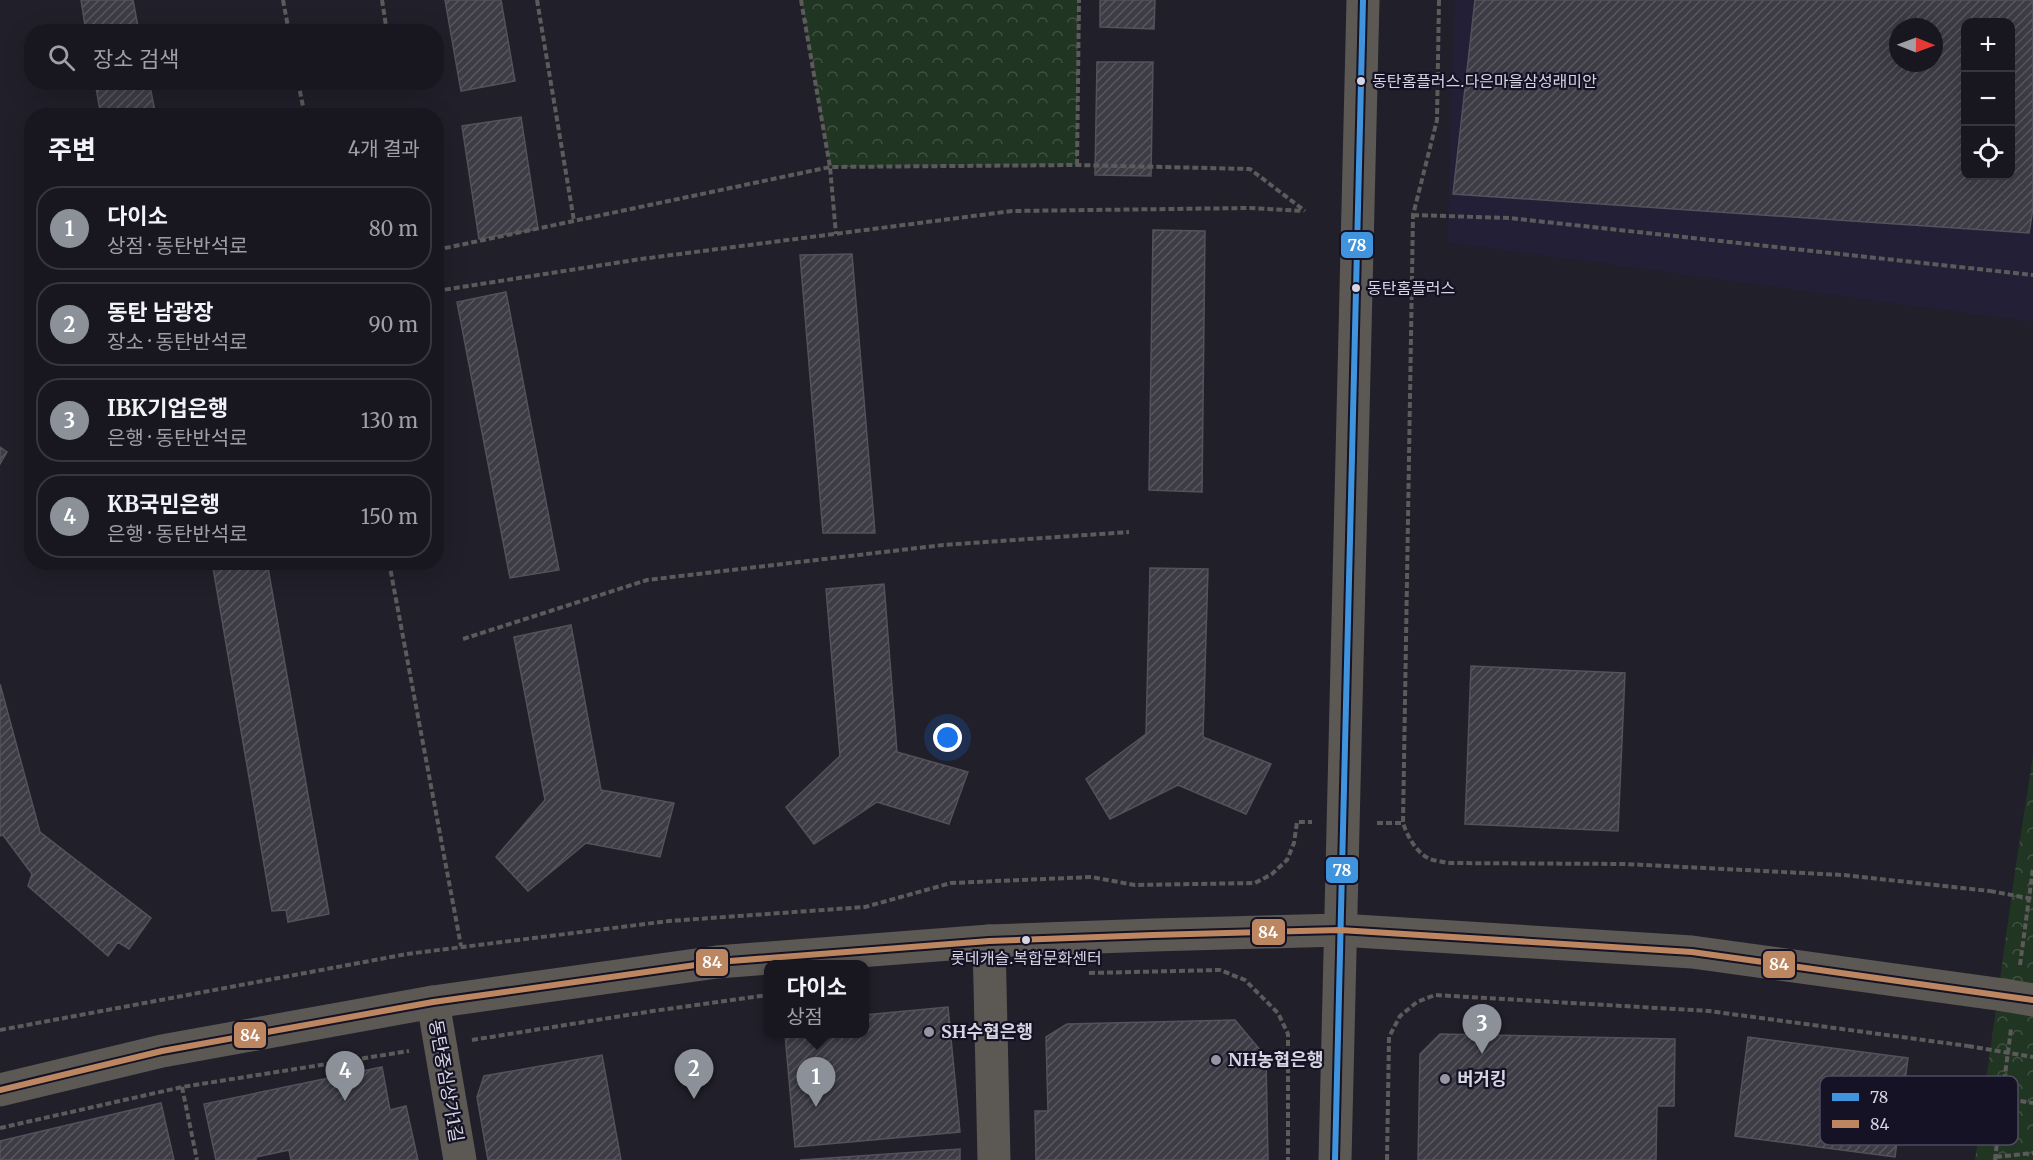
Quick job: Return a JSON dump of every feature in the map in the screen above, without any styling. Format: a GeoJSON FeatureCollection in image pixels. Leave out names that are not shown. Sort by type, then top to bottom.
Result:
{"type":"FeatureCollection","features":[{"type":"Feature","properties":{"kind":"street"},"geometry":{"type":"LineString","coordinates":[[1335,1160],[1362,0]]}},
{"type":"Feature","properties":{"kind":"street"},"geometry":{"type":"LineString","coordinates":[[0,1090],[162,1051],[432,1002],[717,962],[989,941],[1153,934],[1340,930],[1692,952],[2019,997]]}},
{"type":"Feature","properties":{"kind":"street"},"geometry":{"type":"LineString","coordinates":[[989,941],[994,1160]]}},
{"type":"Feature","properties":{"kind":"street","name":"동탄중심상가1길"},"geometry":{"type":"LineString","coordinates":[[432,1002],[460,1160]]}},
{"type":"Feature","properties":{"kind":"path"},"geometry":{"type":"LineString","coordinates":[[283,0],[288,24]]}},
{"type":"Feature","properties":{"kind":"path"},"geometry":{"type":"LineString","coordinates":[[382,0],[386,24]]}},
{"type":"Feature","properties":{"kind":"path"},"geometry":{"type":"LineString","coordinates":[[537,0],[574,221]]}},
{"type":"Feature","properties":{"kind":"path"},"geometry":{"type":"LineString","coordinates":[[801,0],[830,167],[836,234]]}},
{"type":"Feature","properties":{"kind":"path"},"geometry":{"type":"LineString","coordinates":[[1077,165],[1078,0]]}},
{"type":"Feature","properties":{"kind":"path"},"geometry":{"type":"LineString","coordinates":[[1439,0],[1437,120],[1413,215],[1403,823],[1407,834],[1428,858],[1447,863],[1625,864],[1843,875],[1990,891],[2033,899]]}},
{"type":"Feature","properties":{"kind":"path"},"geometry":{"type":"LineString","coordinates":[[300,90],[303,108]]}},
{"type":"Feature","properties":{"kind":"path"},"geometry":{"type":"LineString","coordinates":[[444,248],[830,167],[1077,165],[1250,169],[1305,211],[1250,208],[1012,212],[641,259],[444,290]]}},
{"type":"Feature","properties":{"kind":"path"},"geometry":{"type":"LineString","coordinates":[[1413,215],[1509,218],[2033,275]]}},
{"type":"Feature","properties":{"kind":"path"},"geometry":{"type":"LineString","coordinates":[[463,639],[647,580],[943,545],[1130,532]]}},
{"type":"Feature","properties":{"kind":"path"},"geometry":{"type":"LineString","coordinates":[[390,570],[461,946]]}},
{"type":"Feature","properties":{"kind":"path"},"geometry":{"type":"LineString","coordinates":[[0,1030],[407,954],[669,921],[865,907],[951,884],[1090,877],[1135,885],[1255,883],[1272,874],[1287,860],[1294,843],[1297,822]]}},
{"type":"Feature","properties":{"kind":"path"},"geometry":{"type":"LineString","coordinates":[[1088,973],[1220,970],[1245,980],[1278,1013],[1288,1034],[1288,1160]]}},
{"type":"Feature","properties":{"kind":"path"},"geometry":{"type":"LineString","coordinates":[[1387,1160],[1389,1037],[1400,1016],[1417,1002],[1435,995],[1709,1011],[2033,1057]]}},
{"type":"Feature","properties":{"kind":"path"},"geometry":{"type":"LineString","coordinates":[[0,1128],[182,1087],[653,1011],[764,996]]}},
{"type":"Feature","properties":{"kind":"path"},"geometry":{"type":"LineString","coordinates":[[182,1087],[197,1160]]}},
{"type":"Feature","properties":{"kind":"path"},"geometry":{"type":"LineString","coordinates":[[2018,1101],[2033,1103]]}},
{"type":"Feature","properties":{"kind":"path"},"geometry":{"type":"LineString","coordinates":[[1995,1158],[2033,1153]]}},
{"type":"Feature","properties":{"kind":"shaded area"},"geometry":{"type":"Polygon","coordinates":[[[1455,0],[2033,0],[2033,322],[1447,242],[1455,0]]]}},
{"type":"Feature","properties":{"kind":"green space"},"geometry":{"type":"Polygon","coordinates":[[[801,0],[1079,0],[1077,165],[830,167],[801,0]]]}},
{"type":"Feature","properties":{"kind":"green space"},"geometry":{"type":"Polygon","coordinates":[[[2033,756],[2033,1160],[1975,1160],[1977,1145],[2018,1145],[2018,1076],[1987,1076],[2033,756]]]}},
{"type":"Feature","properties":{"kind":"building"},"geometry":{"type":"Polygon","coordinates":[[[81,0],[133,0],[138,24],[85,24],[81,0]]]}},
{"type":"Feature","properties":{"kind":"building"},"geometry":{"type":"Polygon","coordinates":[[[445,0],[501,0],[515,81],[461,91],[445,0]]]}},
{"type":"Feature","properties":{"kind":"building"},"geometry":{"type":"Polygon","coordinates":[[[1100,0],[1155,0],[1154,29],[1100,27],[1100,0]]]}},
{"type":"Feature","properties":{"kind":"building"},"geometry":{"type":"Polygon","coordinates":[[[1475,0],[2033,0],[2033,209],[2029,233],[1453,194],[1475,0]]]}},
{"type":"Feature","properties":{"kind":"building"},"geometry":{"type":"Polygon","coordinates":[[[1097,62],[1153,62],[1151,176],[1095,175],[1097,62]]]}},
{"type":"Feature","properties":{"kind":"building"},"geometry":{"type":"Polygon","coordinates":[[[96,90],[151,90],[154,108],[100,108],[96,90]]]}},
{"type":"Feature","properties":{"kind":"building"},"geometry":{"type":"Polygon","coordinates":[[[521,117],[538,229],[479,239],[462,126],[521,117]]]}},
{"type":"Feature","properties":{"kind":"building"},"geometry":{"type":"Polygon","coordinates":[[[1153,230],[1205,231],[1202,492],[1149,490],[1153,230]]]}},
{"type":"Feature","properties":{"kind":"building"},"geometry":{"type":"Polygon","coordinates":[[[852,254],[875,533],[823,533],[800,255],[852,254]]]}},
{"type":"Feature","properties":{"kind":"building"},"geometry":{"type":"Polygon","coordinates":[[[506,292],[559,570],[510,578],[457,302],[506,292]]]}},
{"type":"Feature","properties":{"kind":"building"},"geometry":{"type":"Polygon","coordinates":[[[0,447],[7,452],[0,464],[0,447]]]}},
{"type":"Feature","properties":{"kind":"building"},"geometry":{"type":"Polygon","coordinates":[[[1150,568],[1208,569],[1203,737],[1271,764],[1246,814],[1178,785],[1110,819],[1086,779],[1146,734],[1150,568]]]}},
{"type":"Feature","properties":{"kind":"building"},"geometry":{"type":"Polygon","coordinates":[[[213,570],[268,570],[329,914],[288,922],[286,910],[272,911],[213,570]]]}},
{"type":"Feature","properties":{"kind":"building"},"geometry":{"type":"Polygon","coordinates":[[[884,584],[897,752],[968,772],[949,824],[877,802],[814,844],[786,807],[840,756],[826,589],[884,584]]]}},
{"type":"Feature","properties":{"kind":"building"},"geometry":{"type":"Polygon","coordinates":[[[571,625],[601,790],[674,803],[660,857],[586,843],[528,891],[496,857],[545,800],[514,637],[571,625]]]}},
{"type":"Feature","properties":{"kind":"building"},"geometry":{"type":"Polygon","coordinates":[[[1471,666],[1625,673],[1618,831],[1465,824],[1471,666]]]}},
{"type":"Feature","properties":{"kind":"building"},"geometry":{"type":"Polygon","coordinates":[[[0,684],[40,832],[151,918],[129,949],[118,942],[108,956],[28,886],[32,874],[3,835],[0,836],[0,684]]]}},
{"type":"Feature","properties":{"kind":"building"},"geometry":{"type":"Polygon","coordinates":[[[948,1007],[960,1132],[795,1147],[785,1038],[869,1038],[869,1015],[948,1007]]]}},
{"type":"Feature","properties":{"kind":"building"},"geometry":{"type":"Polygon","coordinates":[[[1235,1020],[1266,1057],[1268,1160],[1036,1160],[1035,1111],[1048,1111],[1046,1037],[1067,1024],[1235,1020]]]}},
{"type":"Feature","properties":{"kind":"building"},"geometry":{"type":"Polygon","coordinates":[[[1440,1034],[1675,1039],[1674,1106],[1657,1106],[1656,1160],[1418,1160],[1420,1054],[1440,1034]]]}},
{"type":"Feature","properties":{"kind":"building"},"geometry":{"type":"Polygon","coordinates":[[[1748,1037],[1908,1058],[1906,1076],[1820,1076],[1820,1145],[1897,1145],[1895,1157],[1735,1136],[1748,1037]]]}},
{"type":"Feature","properties":{"kind":"building"},"geometry":{"type":"Polygon","coordinates":[[[602,1055],[621,1160],[488,1160],[477,1097],[484,1076],[602,1055]]]}},
{"type":"Feature","properties":{"kind":"building"},"geometry":{"type":"Polygon","coordinates":[[[382,1067],[390,1110],[406,1106],[418,1160],[291,1160],[289,1150],[256,1157],[256,1160],[216,1160],[204,1104],[382,1067]]]}},
{"type":"Feature","properties":{"kind":"building"},"geometry":{"type":"Polygon","coordinates":[[[161,1103],[174,1160],[0,1160],[0,1141],[161,1103]]]}},
{"type":"Feature","properties":{"kind":"building"},"geometry":{"type":"Polygon","coordinates":[[[960,1149],[960,1160],[800,1160],[960,1149]]]}},
{"type":"Feature","properties":{"kind":"transit line","name":"78"},"geometry":{"type":"LineString","coordinates":[[1335,1160],[1363,0]]}},
{"type":"Feature","properties":{"kind":"transit line","name":"84"},"geometry":{"type":"LineString","coordinates":[[0,1090],[162,1051],[433,1002],[717,962],[989,941],[1340,930],[1692,952],[2033,1000]]}},
{"type":"Feature","properties":{"kind":"place","name":"동탄홈플러스.다은마을삼성래미안"},"geometry":{"type":"Point","coordinates":[1361,81]}},
{"type":"Feature","properties":{"kind":"place","name":"동탄홈플러스"},"geometry":{"type":"Point","coordinates":[1356,288]}},
{"type":"Feature","properties":{"kind":"place","name":"롯데캐슬.복합문화센터"},"geometry":{"type":"Point","coordinates":[1026,940]}},
{"type":"Feature","properties":{"kind":"place","name":"SH수협은행"},"geometry":{"type":"Point","coordinates":[929,1032]}},
{"type":"Feature","properties":{"kind":"place","name":"IBK기업은행"},"geometry":{"type":"Point","coordinates":[1482,1054]}},
{"type":"Feature","properties":{"kind":"place","name":"NH농협은행"},"geometry":{"type":"Point","coordinates":[1216,1060]}},
{"type":"Feature","properties":{"kind":"place","name":"버거킹"},"geometry":{"type":"Point","coordinates":[1445,1079]}},
{"type":"Feature","properties":{"kind":"place","name":"동탄 남광장"},"geometry":{"type":"Point","coordinates":[694,1099]}},
{"type":"Feature","properties":{"kind":"place","name":"KB국민은행"},"geometry":{"type":"Point","coordinates":[345,1101]}},
{"type":"Feature","properties":{"kind":"place","name":"다이소"},"geometry":{"type":"Point","coordinates":[816,1107]}}]}
